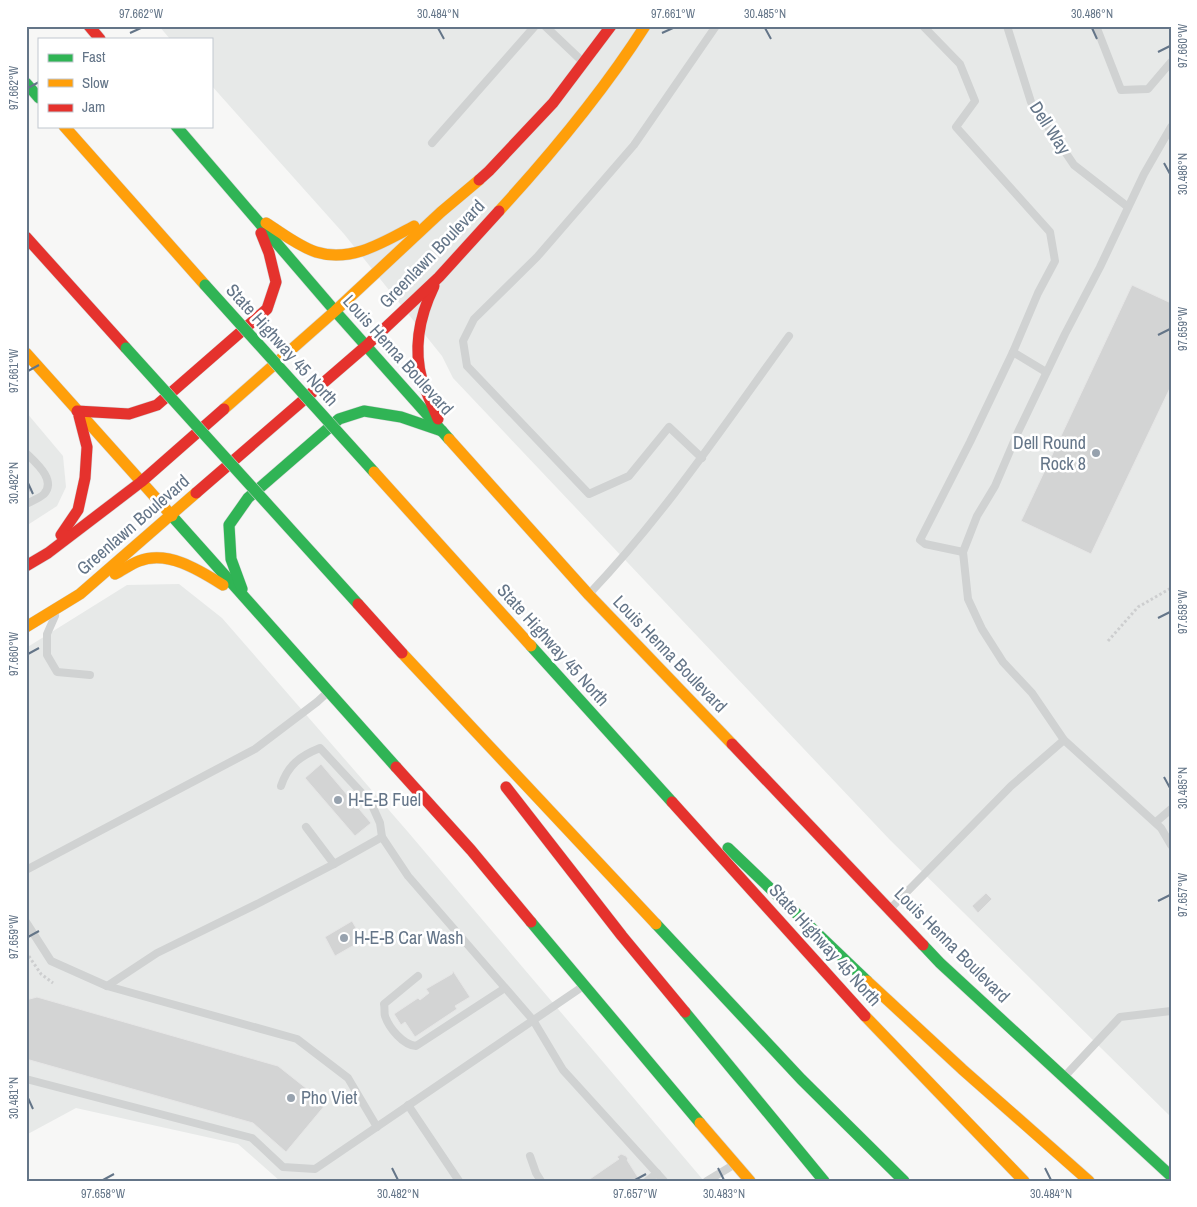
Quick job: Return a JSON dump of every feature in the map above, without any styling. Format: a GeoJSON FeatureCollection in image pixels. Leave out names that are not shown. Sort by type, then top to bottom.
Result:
{"type":"FeatureCollection","features":[{"type":"Feature","properties":{"kind":"main road"},"geometry":{"type":"LineString","coordinates":[[89,26],[99,38]]}},
{"type":"Feature","properties":{"kind":"main road","name":"Greenlawn Boulevard"},"geometry":{"type":"LineString","coordinates":[[26,566],[48,553],[141,482],[335,311],[440,212],[489,171],[553,103],[611,26]]}},
{"type":"Feature","properties":{"kind":"main road","name":"Greenlawn Boulevard"},"geometry":{"type":"LineString","coordinates":[[26,627],[80,594],[366,346],[438,277],[531,176],[572,128],[622,62],[645,26]]}},
{"type":"Feature","properties":{"kind":"main road"},"geometry":{"type":"LineString","coordinates":[[572,128],[588,99],[590,80],[584,63]]}},
{"type":"Feature","properties":{"kind":"main road"},"geometry":{"type":"LineString","coordinates":[[26,84],[38,97]]}},
{"type":"Feature","properties":{"kind":"main road","name":"State Highway 45 North"},"geometry":{"type":"LineString","coordinates":[[66,128],[205,285],[865,1016],[1024,1181]]}},
{"type":"Feature","properties":{"kind":"main road","name":"Louis Henna Boulevard"},"geometry":{"type":"LineString","coordinates":[[178,128],[335,311],[589,594],[940,962],[1171,1176]]}},
{"type":"Feature","properties":{"kind":"main road"},"geometry":{"type":"LineString","coordinates":[[254,217],[317,252],[338,256],[370,250],[440,212]]}},
{"type":"Feature","properties":{"kind":"main road"},"geometry":{"type":"LineString","coordinates":[[77,410],[129,414],[157,405],[267,309],[276,282],[269,253],[254,217]]}},
{"type":"Feature","properties":{"kind":"main road"},"geometry":{"type":"LineString","coordinates":[[26,237],[402,653],[801,1079],[904,1181]]}},
{"type":"Feature","properties":{"kind":"main road"},"geometry":{"type":"LineString","coordinates":[[438,277],[427,299],[417,345],[420,373],[442,431]]}},
{"type":"Feature","properties":{"kind":"main road"},"geometry":{"type":"LineString","coordinates":[[26,353],[470,850],[750,1181]]}},
{"type":"Feature","properties":{"kind":"main road"},"geometry":{"type":"LineString","coordinates":[[48,553],[78,510],[85,478],[87,447],[77,410]]}},
{"type":"Feature","properties":{"kind":"main road"},"geometry":{"type":"LineString","coordinates":[[246,600],[231,559],[229,525],[248,498],[339,419],[364,411],[401,418],[442,431]]}},
{"type":"Feature","properties":{"kind":"main road"},"geometry":{"type":"LineString","coordinates":[[80,594],[143,560],[172,559],[199,569],[246,600]]}},
{"type":"Feature","properties":{"kind":"main road"},"geometry":{"type":"LineString","coordinates":[[402,653],[480,753]]}},
{"type":"Feature","properties":{"kind":"main road"},"geometry":{"type":"LineString","coordinates":[[612,736],[886,999],[1089,1181]]}},
{"type":"Feature","properties":{"kind":"main road"},"geometry":{"type":"LineString","coordinates":[[498,776],[622,936],[824,1181]]}},
{"type":"Feature","properties":{"kind":"lane"},"geometry":{"type":"LineString","coordinates":[[432,143],[535,26]]}},
{"type":"Feature","properties":{"kind":"lane"},"geometry":{"type":"LineString","coordinates":[[545,26],[584,63]]}},
{"type":"Feature","properties":{"kind":"lane"},"geometry":{"type":"LineString","coordinates":[[702,458],[669,427],[629,476],[589,494],[467,366],[463,342],[474,319],[532,263],[634,145],[716,26]]}},
{"type":"Feature","properties":{"kind":"lane"},"geometry":{"type":"LineString","coordinates":[[923,26],[960,64],[975,101],[956,127],[1050,232],[1055,261],[1038,293],[1013,352],[966,450],[920,540],[925,544],[963,552]]}},
{"type":"Feature","properties":{"kind":"lane","name":"Dell Way"},"geometry":{"type":"LineString","coordinates":[[1006,26],[1031,102],[1036,110],[1074,165],[1128,206]]}},
{"type":"Feature","properties":{"kind":"lane"},"geometry":{"type":"LineString","coordinates":[[1096,26],[1121,90],[1148,90],[1171,62]]}},
{"type":"Feature","properties":{"kind":"lane"},"geometry":{"type":"LineString","coordinates":[[1171,127],[1144,174],[1100,267],[1064,334],[995,486],[977,516],[963,552],[968,599],[982,629],[1003,662],[1032,693],[1064,740],[1156,822],[1171,845]]}},
{"type":"Feature","properties":{"kind":"lane"},"geometry":{"type":"LineString","coordinates":[[589,594],[622,560],[702,458],[789,336]]}},
{"type":"Feature","properties":{"kind":"lane"},"geometry":{"type":"LineString","coordinates":[[1013,352],[1046,372]]}},
{"type":"Feature","properties":{"kind":"lane"},"geometry":{"type":"LineString","coordinates":[[26,504],[43,494],[47,488],[45,474],[28,459]]}},
{"type":"Feature","properties":{"kind":"lane"},"geometry":{"type":"LineString","coordinates":[[59,607],[47,634],[47,655],[57,672],[90,676]]}},
{"type":"Feature","properties":{"kind":"lane"},"geometry":{"type":"LineString","coordinates":[[26,870],[256,749],[329,691]]}},
{"type":"Feature","properties":{"kind":"lane"},"geometry":{"type":"LineString","coordinates":[[890,908],[1010,786],[1064,740]]}},
{"type":"Feature","properties":{"kind":"lane"},"geometry":{"type":"LineString","coordinates":[[281,786],[285,774],[303,755],[320,748],[371,803],[380,823],[382,837],[408,876],[533,1020],[563,1070],[664,1181]]}},
{"type":"Feature","properties":{"kind":"lane"},"geometry":{"type":"LineString","coordinates":[[1156,822],[1171,809]]}},
{"type":"Feature","properties":{"kind":"lane"},"geometry":{"type":"LineString","coordinates":[[306,827],[334,864]]}},
{"type":"Feature","properties":{"kind":"lane"},"geometry":{"type":"LineString","coordinates":[[107,986],[157,953],[334,864],[382,837]]}},
{"type":"Feature","properties":{"kind":"lane"},"geometry":{"type":"LineString","coordinates":[[26,922],[51,961],[107,986],[297,1039],[348,1078],[377,1126]]}},
{"type":"Feature","properties":{"kind":"lane"},"geometry":{"type":"LineString","coordinates":[[418,976],[384,1004],[385,1016],[409,1046],[416,1046],[505,988]]}},
{"type":"Feature","properties":{"kind":"lane"},"geometry":{"type":"LineString","coordinates":[[26,1079],[252,1138],[283,1166],[315,1169],[584,986]]}},
{"type":"Feature","properties":{"kind":"lane"},"geometry":{"type":"LineString","coordinates":[[1064,1078],[1120,1017],[1171,1011]]}},
{"type":"Feature","properties":{"kind":"lane"},"geometry":{"type":"LineString","coordinates":[[408,1105],[459,1181]]}},
{"type":"Feature","properties":{"kind":"lane"},"geometry":{"type":"LineString","coordinates":[[530,1156],[541,1181]]}},
{"type":"Feature","properties":{"kind":"lane"},"geometry":{"type":"LineString","coordinates":[[708,1181],[735,1164]]}},
{"type":"Feature","properties":{"kind":"lane"},"geometry":{"type":"LineString","coordinates":[[647,1181],[657,1173]]}},
{"type":"Feature","properties":{"kind":"path"},"geometry":{"type":"LineString","coordinates":[[1108,641],[1138,607],[1171,588]]}},
{"type":"Feature","properties":{"kind":"path"},"geometry":{"type":"LineString","coordinates":[[26,952],[41,974],[53,983]]}},
{"type":"Feature","properties":{"kind":"shaded area"},"geometry":{"type":"Polygon","coordinates":[[[159,26],[1171,26],[1171,1117],[890,840],[453,378],[442,356],[344,234],[212,86],[212,38],[169,38],[159,26]]]}},
{"type":"Feature","properties":{"kind":"shaded area"},"geometry":{"type":"Polygon","coordinates":[[[26,412],[63,456],[66,487],[57,506],[26,526],[26,412]]]}},
{"type":"Feature","properties":{"kind":"shaded area"},"geometry":{"type":"Polygon","coordinates":[[[179,584],[222,618],[408,832],[704,1181],[280,1181],[238,1144],[76,1108],[26,1135],[26,648],[127,585],[179,584]]]}},
{"type":"Feature","properties":{"kind":"building","name":"Dell Round Rock 8"},"geometry":{"type":"Polygon","coordinates":[[[1132,285],[1171,303],[1171,386],[1091,554],[1021,521],[1132,285]]]}},
{"type":"Feature","properties":{"kind":"building"},"geometry":{"type":"Polygon","coordinates":[[[26,482],[33,489],[26,495],[26,482]]]}},
{"type":"Feature","properties":{"kind":"building","name":"H-E-B Fuel"},"geometry":{"type":"Polygon","coordinates":[[[321,764],[371,823],[355,836],[305,778],[321,764]]]}},
{"type":"Feature","properties":{"kind":"building"},"geometry":{"type":"Polygon","coordinates":[[[986,893],[992,899],[978,913],[972,906],[986,893]]]}},
{"type":"Feature","properties":{"kind":"building","name":"H-E-B Car Wash"},"geometry":{"type":"Polygon","coordinates":[[[352,921],[363,940],[335,956],[325,937],[352,921]]]}},
{"type":"Feature","properties":{"kind":"building"},"geometry":{"type":"Polygon","coordinates":[[[453,971],[470,997],[455,1006],[457,1009],[415,1037],[405,1022],[401,1025],[394,1014],[418,998],[420,1000],[429,993],[426,989],[452,974],[453,971]]]}},
{"type":"Feature","properties":{"kind":"building"},"geometry":{"type":"Polygon","coordinates":[[[37,997],[278,1066],[326,1104],[286,1152],[253,1123],[26,1059],[26,1000],[37,997]]]}},
{"type":"Feature","properties":{"kind":"building"},"geometry":{"type":"Polygon","coordinates":[[[621,1154],[628,1159],[639,1179],[637,1181],[587,1181],[619,1159],[617,1157],[621,1154]]]}},
{"type":"Feature","properties":{"kind":"traffic: fast"},"geometry":{"type":"LineString","coordinates":[[26,83],[38,97]]}},
{"type":"Feature","properties":{"kind":"traffic: fast"},"geometry":{"type":"LineString","coordinates":[[178,128],[335,311],[449,439]]}},
{"type":"Feature","properties":{"kind":"traffic: fast"},"geometry":{"type":"LineString","coordinates":[[205,285],[374,472]]}},
{"type":"Feature","properties":{"kind":"traffic: fast"},"geometry":{"type":"LineString","coordinates":[[126,348],[358,604]]}},
{"type":"Feature","properties":{"kind":"traffic: fast"},"geometry":{"type":"LineString","coordinates":[[242,589],[231,559],[229,525],[248,498],[339,419],[364,411],[401,417],[442,431]]}},
{"type":"Feature","properties":{"kind":"traffic: fast"},"geometry":{"type":"LineString","coordinates":[[172,516],[396,767]]}},
{"type":"Feature","properties":{"kind":"traffic: fast"},"geometry":{"type":"LineString","coordinates":[[531,646],[672,802]]}},
{"type":"Feature","properties":{"kind":"traffic: fast"},"geometry":{"type":"LineString","coordinates":[[728,848],[867,981]]}},
{"type":"Feature","properties":{"kind":"traffic: fast"},"geometry":{"type":"LineString","coordinates":[[531,922],[700,1123]]}},
{"type":"Feature","properties":{"kind":"traffic: fast"},"geometry":{"type":"LineString","coordinates":[[656,924],[801,1079],[904,1181]]}},
{"type":"Feature","properties":{"kind":"traffic: fast"},"geometry":{"type":"LineString","coordinates":[[923,945],[940,963],[1171,1176]]}},
{"type":"Feature","properties":{"kind":"traffic: fast"},"geometry":{"type":"LineString","coordinates":[[685,1012],[824,1181]]}},
{"type":"Feature","properties":{"kind":"traffic: slow"},"geometry":{"type":"LineString","coordinates":[[499,211],[576,121],[612,75],[645,26]]}},
{"type":"Feature","properties":{"kind":"traffic: slow"},"geometry":{"type":"LineString","coordinates":[[66,128],[205,285]]}},
{"type":"Feature","properties":{"kind":"traffic: slow"},"geometry":{"type":"LineString","coordinates":[[224,409],[335,311],[441,212],[479,180]]}},
{"type":"Feature","properties":{"kind":"traffic: slow"},"geometry":{"type":"LineString","coordinates":[[266,223],[303,246],[329,255],[342,255],[367,249],[414,226]]}},
{"type":"Feature","properties":{"kind":"traffic: slow"},"geometry":{"type":"LineString","coordinates":[[26,353],[172,516]]}},
{"type":"Feature","properties":{"kind":"traffic: slow"},"geometry":{"type":"LineString","coordinates":[[449,439],[589,595],[732,744]]}},
{"type":"Feature","properties":{"kind":"traffic: slow"},"geometry":{"type":"LineString","coordinates":[[374,472],[531,646]]}},
{"type":"Feature","properties":{"kind":"traffic: slow"},"geometry":{"type":"LineString","coordinates":[[26,627],[80,594],[196,493]]}},
{"type":"Feature","properties":{"kind":"traffic: slow"},"geometry":{"type":"LineString","coordinates":[[115,574],[139,561],[161,558],[183,563],[223,585]]}},
{"type":"Feature","properties":{"kind":"traffic: slow"},"geometry":{"type":"LineString","coordinates":[[402,653],[656,924]]}},
{"type":"Feature","properties":{"kind":"traffic: slow"},"geometry":{"type":"LineString","coordinates":[[867,981],[962,1069],[1089,1181]]}},
{"type":"Feature","properties":{"kind":"traffic: slow"},"geometry":{"type":"LineString","coordinates":[[865,1016],[1024,1181]]}},
{"type":"Feature","properties":{"kind":"traffic: slow"},"geometry":{"type":"LineString","coordinates":[[700,1123],[750,1181]]}},
{"type":"Feature","properties":{"kind":"traffic: jam"},"geometry":{"type":"LineString","coordinates":[[89,26],[99,38]]}},
{"type":"Feature","properties":{"kind":"traffic: jam"},"geometry":{"type":"LineString","coordinates":[[479,180],[553,103],[611,26]]}},
{"type":"Feature","properties":{"kind":"traffic: jam"},"geometry":{"type":"LineString","coordinates":[[196,493],[366,346],[439,277],[499,211]]}},
{"type":"Feature","properties":{"kind":"traffic: jam"},"geometry":{"type":"LineString","coordinates":[[77,411],[129,414],[157,405],[267,309],[276,282],[269,253],[261,233]]}},
{"type":"Feature","properties":{"kind":"traffic: jam"},"geometry":{"type":"LineString","coordinates":[[26,237],[126,348]]}},
{"type":"Feature","properties":{"kind":"traffic: jam"},"geometry":{"type":"LineString","coordinates":[[434,286],[425,308],[419,332],[418,356],[425,390],[438,419]]}},
{"type":"Feature","properties":{"kind":"traffic: jam"},"geometry":{"type":"LineString","coordinates":[[26,566],[48,553],[141,482],[224,409]]}},
{"type":"Feature","properties":{"kind":"traffic: jam"},"geometry":{"type":"LineString","coordinates":[[61,535],[78,510],[85,478],[87,447],[79,416]]}},
{"type":"Feature","properties":{"kind":"traffic: jam"},"geometry":{"type":"LineString","coordinates":[[358,604],[402,653]]}},
{"type":"Feature","properties":{"kind":"traffic: jam"},"geometry":{"type":"LineString","coordinates":[[732,744],[923,945]]}},
{"type":"Feature","properties":{"kind":"traffic: jam"},"geometry":{"type":"LineString","coordinates":[[396,767],[471,850],[531,922]]}},
{"type":"Feature","properties":{"kind":"traffic: jam"},"geometry":{"type":"LineString","coordinates":[[506,787],[622,936],[685,1012]]}},
{"type":"Feature","properties":{"kind":"traffic: jam"},"geometry":{"type":"LineString","coordinates":[[672,802],[865,1016]]}},
{"type":"Feature","properties":{"kind":"place","name":"Dell Round Rock 8"},"geometry":{"type":"Point","coordinates":[1096,453]}},
{"type":"Feature","properties":{"kind":"place","name":"H-E-B Fuel"},"geometry":{"type":"Point","coordinates":[338,800]}},
{"type":"Feature","properties":{"kind":"place","name":"H-E-B Car Wash"},"geometry":{"type":"Point","coordinates":[344,938]}},
{"type":"Feature","properties":{"kind":"place","name":"Pho Viet"},"geometry":{"type":"Point","coordinates":[291,1098]}}]}
